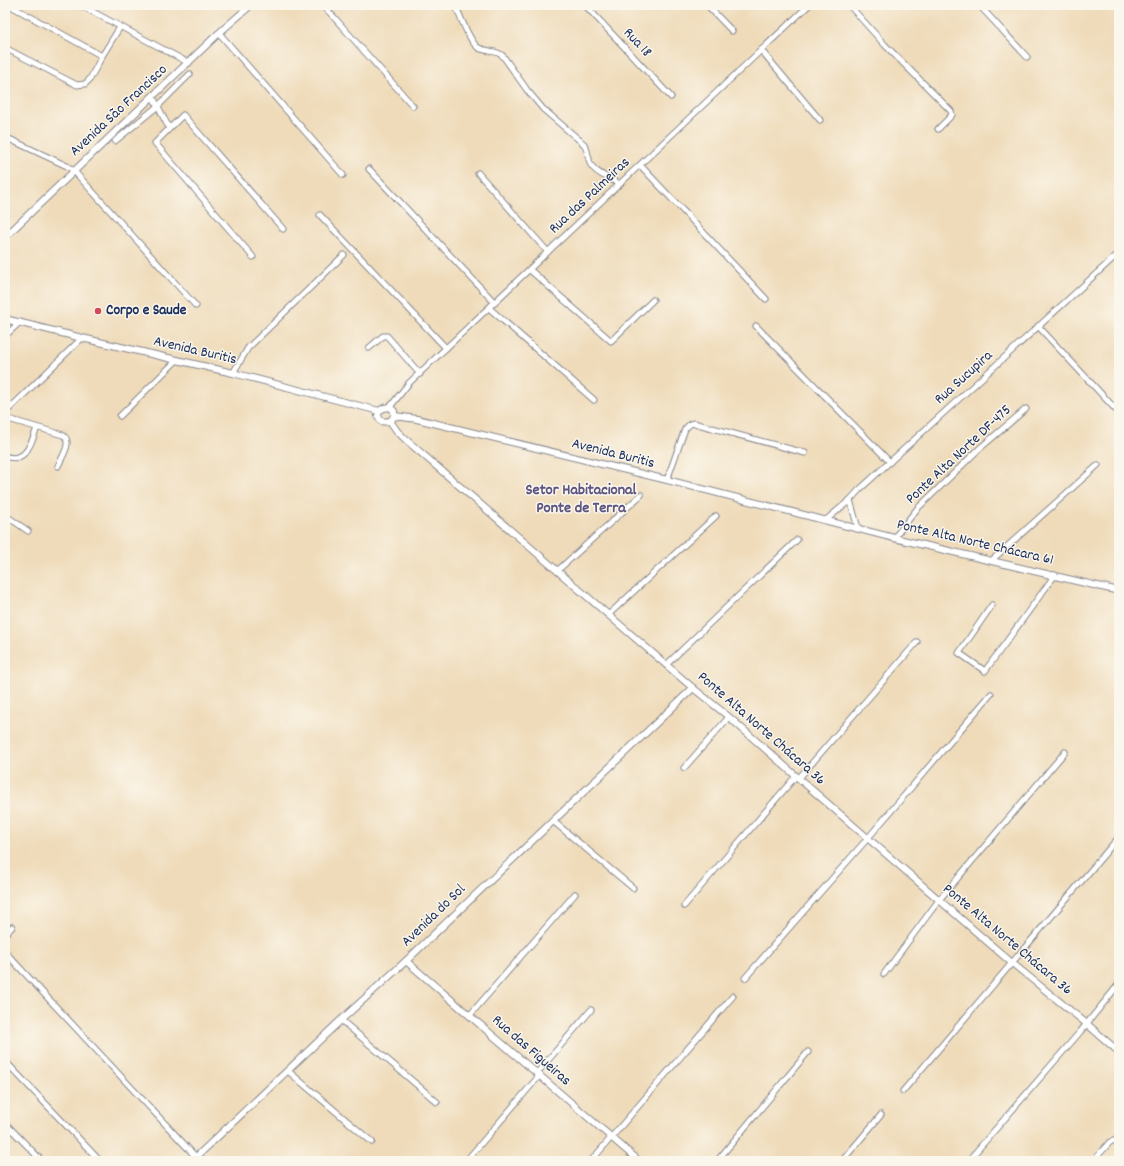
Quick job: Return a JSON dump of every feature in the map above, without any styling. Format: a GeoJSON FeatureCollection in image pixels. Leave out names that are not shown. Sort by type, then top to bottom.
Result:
{"type":"FeatureCollection","features":[{"type":"Feature","properties":{"kind":"street"},"geometry":{"type":"LineString","coordinates":[[9,5],[102,56]]}},
{"type":"Feature","properties":{"kind":"street","name":"Avenida São Francisco"},"geometry":{"type":"LineString","coordinates":[[5,237],[219,33],[251,5]]}},
{"type":"Feature","properties":{"kind":"street"},"geometry":{"type":"LineString","coordinates":[[323,5],[413,106]]}},
{"type":"Feature","properties":{"kind":"street"},"geometry":{"type":"LineString","coordinates":[[455,5],[476,46],[483,50],[500,53],[543,109],[584,144],[593,168],[620,184]]}},
{"type":"Feature","properties":{"kind":"street","name":"Rua 18"},"geometry":{"type":"LineString","coordinates":[[585,5],[671,97]]}},
{"type":"Feature","properties":{"kind":"street"},"geometry":{"type":"LineString","coordinates":[[707,5],[732,31]]}},
{"type":"Feature","properties":{"kind":"street","name":"Rua das Palmeiras"},"geometry":{"type":"LineString","coordinates":[[390,407],[409,383],[809,5]]}},
{"type":"Feature","properties":{"kind":"street"},"geometry":{"type":"LineString","coordinates":[[849,5],[951,111],[952,115],[938,129]]}},
{"type":"Feature","properties":{"kind":"street"},"geometry":{"type":"LineString","coordinates":[[979,5],[1027,57]]}},
{"type":"Feature","properties":{"kind":"street"},"geometry":{"type":"LineString","coordinates":[[84,6],[120,27],[189,63]]}},
{"type":"Feature","properties":{"kind":"street"},"geometry":{"type":"LineString","coordinates":[[5,48],[77,85],[85,84],[90,80],[102,56],[120,27]]}},
{"type":"Feature","properties":{"kind":"street"},"geometry":{"type":"LineString","coordinates":[[219,33],[343,176]]}},
{"type":"Feature","properties":{"kind":"street"},"geometry":{"type":"LineString","coordinates":[[761,50],[820,120]]}},
{"type":"Feature","properties":{"kind":"street"},"geometry":{"type":"LineString","coordinates":[[115,141],[158,106],[190,74]]}},
{"type":"Feature","properties":{"kind":"street"},"geometry":{"type":"LineString","coordinates":[[153,97],[169,128]]}},
{"type":"Feature","properties":{"kind":"street"},"geometry":{"type":"LineString","coordinates":[[253,257],[155,143],[182,115],[283,229]]}},
{"type":"Feature","properties":{"kind":"street"},"geometry":{"type":"LineString","coordinates":[[5,137],[67,166],[74,171],[196,306]]}},
{"type":"Feature","properties":{"kind":"street"},"geometry":{"type":"LineString","coordinates":[[640,165],[766,299]]}},
{"type":"Feature","properties":{"kind":"street"},"geometry":{"type":"LineString","coordinates":[[369,169],[495,302]]}},
{"type":"Feature","properties":{"kind":"street"},"geometry":{"type":"LineString","coordinates":[[478,173],[548,252]]}},
{"type":"Feature","properties":{"kind":"street"},"geometry":{"type":"LineString","coordinates":[[320,215],[446,348]]}},
{"type":"Feature","properties":{"kind":"street","name":"Rua Sucupira"},"geometry":{"type":"LineString","coordinates":[[826,520],[850,500],[1119,253]]}},
{"type":"Feature","properties":{"kind":"street"},"geometry":{"type":"LineString","coordinates":[[233,373],[248,348],[344,255]]}},
{"type":"Feature","properties":{"kind":"street"},"geometry":{"type":"LineString","coordinates":[[530,270],[611,341],[653,300]]}},
{"type":"Feature","properties":{"kind":"street"},"geometry":{"type":"LineString","coordinates":[[489,308],[594,400]]}},
{"type":"Feature","properties":{"kind":"street","name":"Avenida Buritis"},"geometry":{"type":"LineString","coordinates":[[5,319],[233,373],[379,411]]}},
{"type":"Feature","properties":{"kind":"street"},"geometry":{"type":"LineString","coordinates":[[5,336],[20,322]]}},
{"type":"Feature","properties":{"kind":"street"},"geometry":{"type":"LineString","coordinates":[[756,326],[890,462]]}},
{"type":"Feature","properties":{"kind":"street"},"geometry":{"type":"LineString","coordinates":[[1038,326],[1119,413]]}},
{"type":"Feature","properties":{"kind":"street"},"geometry":{"type":"LineString","coordinates":[[369,348],[383,336],[387,336],[420,374]]}},
{"type":"Feature","properties":{"kind":"street"},"geometry":{"type":"LineString","coordinates":[[5,413],[82,338]]}},
{"type":"Feature","properties":{"kind":"street"},"geometry":{"type":"LineString","coordinates":[[120,416],[177,360]]}},
{"type":"Feature","properties":{"kind":"street"},"geometry":{"type":"LineString","coordinates":[[390,407],[394,411],[392,418],[385,422],[381,421],[378,416],[379,411],[390,407]]}},
{"type":"Feature","properties":{"kind":"street","name":"Ponte Alta Norte DF-475"},"geometry":{"type":"LineString","coordinates":[[894,538],[917,509],[979,449],[1026,409]]}},
{"type":"Feature","properties":{"kind":"street"},"geometry":{"type":"LineString","coordinates":[[5,418],[66,437],[68,441],[67,445],[58,466]]}},
{"type":"Feature","properties":{"kind":"street","name":"Avenida Buritis"},"geometry":{"type":"LineString","coordinates":[[392,418],[416,419],[826,520]]}},
{"type":"Feature","properties":{"kind":"street","name":"Ponte Alta Norte Chácara 36"},"geometry":{"type":"LineString","coordinates":[[392,418],[396,430],[405,439],[666,665],[729,717],[1012,963],[1119,1052]]}},
{"type":"Feature","properties":{"kind":"street"},"geometry":{"type":"LineString","coordinates":[[668,480],[686,429],[690,424],[694,423],[805,452]]}},
{"type":"Feature","properties":{"kind":"street"},"geometry":{"type":"LineString","coordinates":[[5,456],[17,458],[23,455],[30,446],[37,428]]}},
{"type":"Feature","properties":{"kind":"street"},"geometry":{"type":"LineString","coordinates":[[992,560],[1098,465]]}},
{"type":"Feature","properties":{"kind":"street"},"geometry":{"type":"LineString","coordinates":[[557,571],[641,495]]}},
{"type":"Feature","properties":{"kind":"street"},"geometry":{"type":"LineString","coordinates":[[850,500],[858,528]]}},
{"type":"Feature","properties":{"kind":"street"},"geometry":{"type":"LineString","coordinates":[[5,515],[28,531]]}},
{"type":"Feature","properties":{"kind":"street"},"geometry":{"type":"LineString","coordinates":[[608,614],[716,516]]}},
{"type":"Feature","properties":{"kind":"street","name":"Ponte Alta Norte Chácara 61"},"geometry":{"type":"LineString","coordinates":[[826,520],[894,538],[1119,591]]}},
{"type":"Feature","properties":{"kind":"street"},"geometry":{"type":"LineString","coordinates":[[666,665],[797,540]]}},
{"type":"Feature","properties":{"kind":"street"},"geometry":{"type":"LineString","coordinates":[[992,605],[959,653],[985,671],[1055,575]]}},
{"type":"Feature","properties":{"kind":"street"},"geometry":{"type":"LineString","coordinates":[[684,906],[917,642]]}},
{"type":"Feature","properties":{"kind":"street","name":"Avenida do Sol"},"geometry":{"type":"LineString","coordinates":[[194,1159],[341,1020],[406,961],[693,688]]}},
{"type":"Feature","properties":{"kind":"street"},"geometry":{"type":"LineString","coordinates":[[745,978],[868,838],[991,694]]}},
{"type":"Feature","properties":{"kind":"street"},"geometry":{"type":"LineString","coordinates":[[684,768],[729,717]]}},
{"type":"Feature","properties":{"kind":"street"},"geometry":{"type":"LineString","coordinates":[[884,974],[939,900],[1065,752]]}},
{"type":"Feature","properties":{"kind":"street"},"geometry":{"type":"LineString","coordinates":[[553,820],[633,888]]}},
{"type":"Feature","properties":{"kind":"street"},"geometry":{"type":"LineString","coordinates":[[903,1091],[1119,837]]}},
{"type":"Feature","properties":{"kind":"street"},"geometry":{"type":"LineString","coordinates":[[470,1015],[576,894]]}},
{"type":"Feature","properties":{"kind":"street"},"geometry":{"type":"LineString","coordinates":[[5,934],[12,927]]}},
{"type":"Feature","properties":{"kind":"street"},"geometry":{"type":"LineString","coordinates":[[5,952],[194,1159]]}},
{"type":"Feature","properties":{"kind":"street","name":"Rua das Figueiras"},"geometry":{"type":"LineString","coordinates":[[406,961],[639,1161]]}},
{"type":"Feature","properties":{"kind":"street"},"geometry":{"type":"LineString","coordinates":[[968,1161],[1087,1024],[1119,984]]}},
{"type":"Feature","properties":{"kind":"street"},"geometry":{"type":"LineString","coordinates":[[591,1161],[733,996]]}},
{"type":"Feature","properties":{"kind":"street"},"geometry":{"type":"LineString","coordinates":[[466,1161],[591,1010]]}},
{"type":"Feature","properties":{"kind":"street"},"geometry":{"type":"LineString","coordinates":[[341,1020],[438,1102]]}},
{"type":"Feature","properties":{"kind":"street"},"geometry":{"type":"LineString","coordinates":[[717,1161],[808,1052]]}},
{"type":"Feature","properties":{"kind":"street"},"geometry":{"type":"LineString","coordinates":[[5,1061],[100,1161]]}},
{"type":"Feature","properties":{"kind":"street"},"geometry":{"type":"LineString","coordinates":[[288,1071],[372,1142]]}},
{"type":"Feature","properties":{"kind":"street"},"geometry":{"type":"LineString","coordinates":[[842,1161],[881,1115]]}},
{"type":"Feature","properties":{"kind":"street"},"geometry":{"type":"LineString","coordinates":[[5,1122],[42,1161]]}},
{"type":"Feature","properties":{"kind":"street"},"geometry":{"type":"LineString","coordinates":[[1093,1161],[1110,1142],[1119,1139]]}},
{"type":"Feature","properties":{"kind":"place","name":"Corpo e Saude"},"geometry":{"type":"Point","coordinates":[98,311]}},
{"type":"Feature","properties":{"kind":"district","name":"Setor Habitacional Ponte de Terra"},"geometry":{"type":"Point","coordinates":[581,499]}}]}
